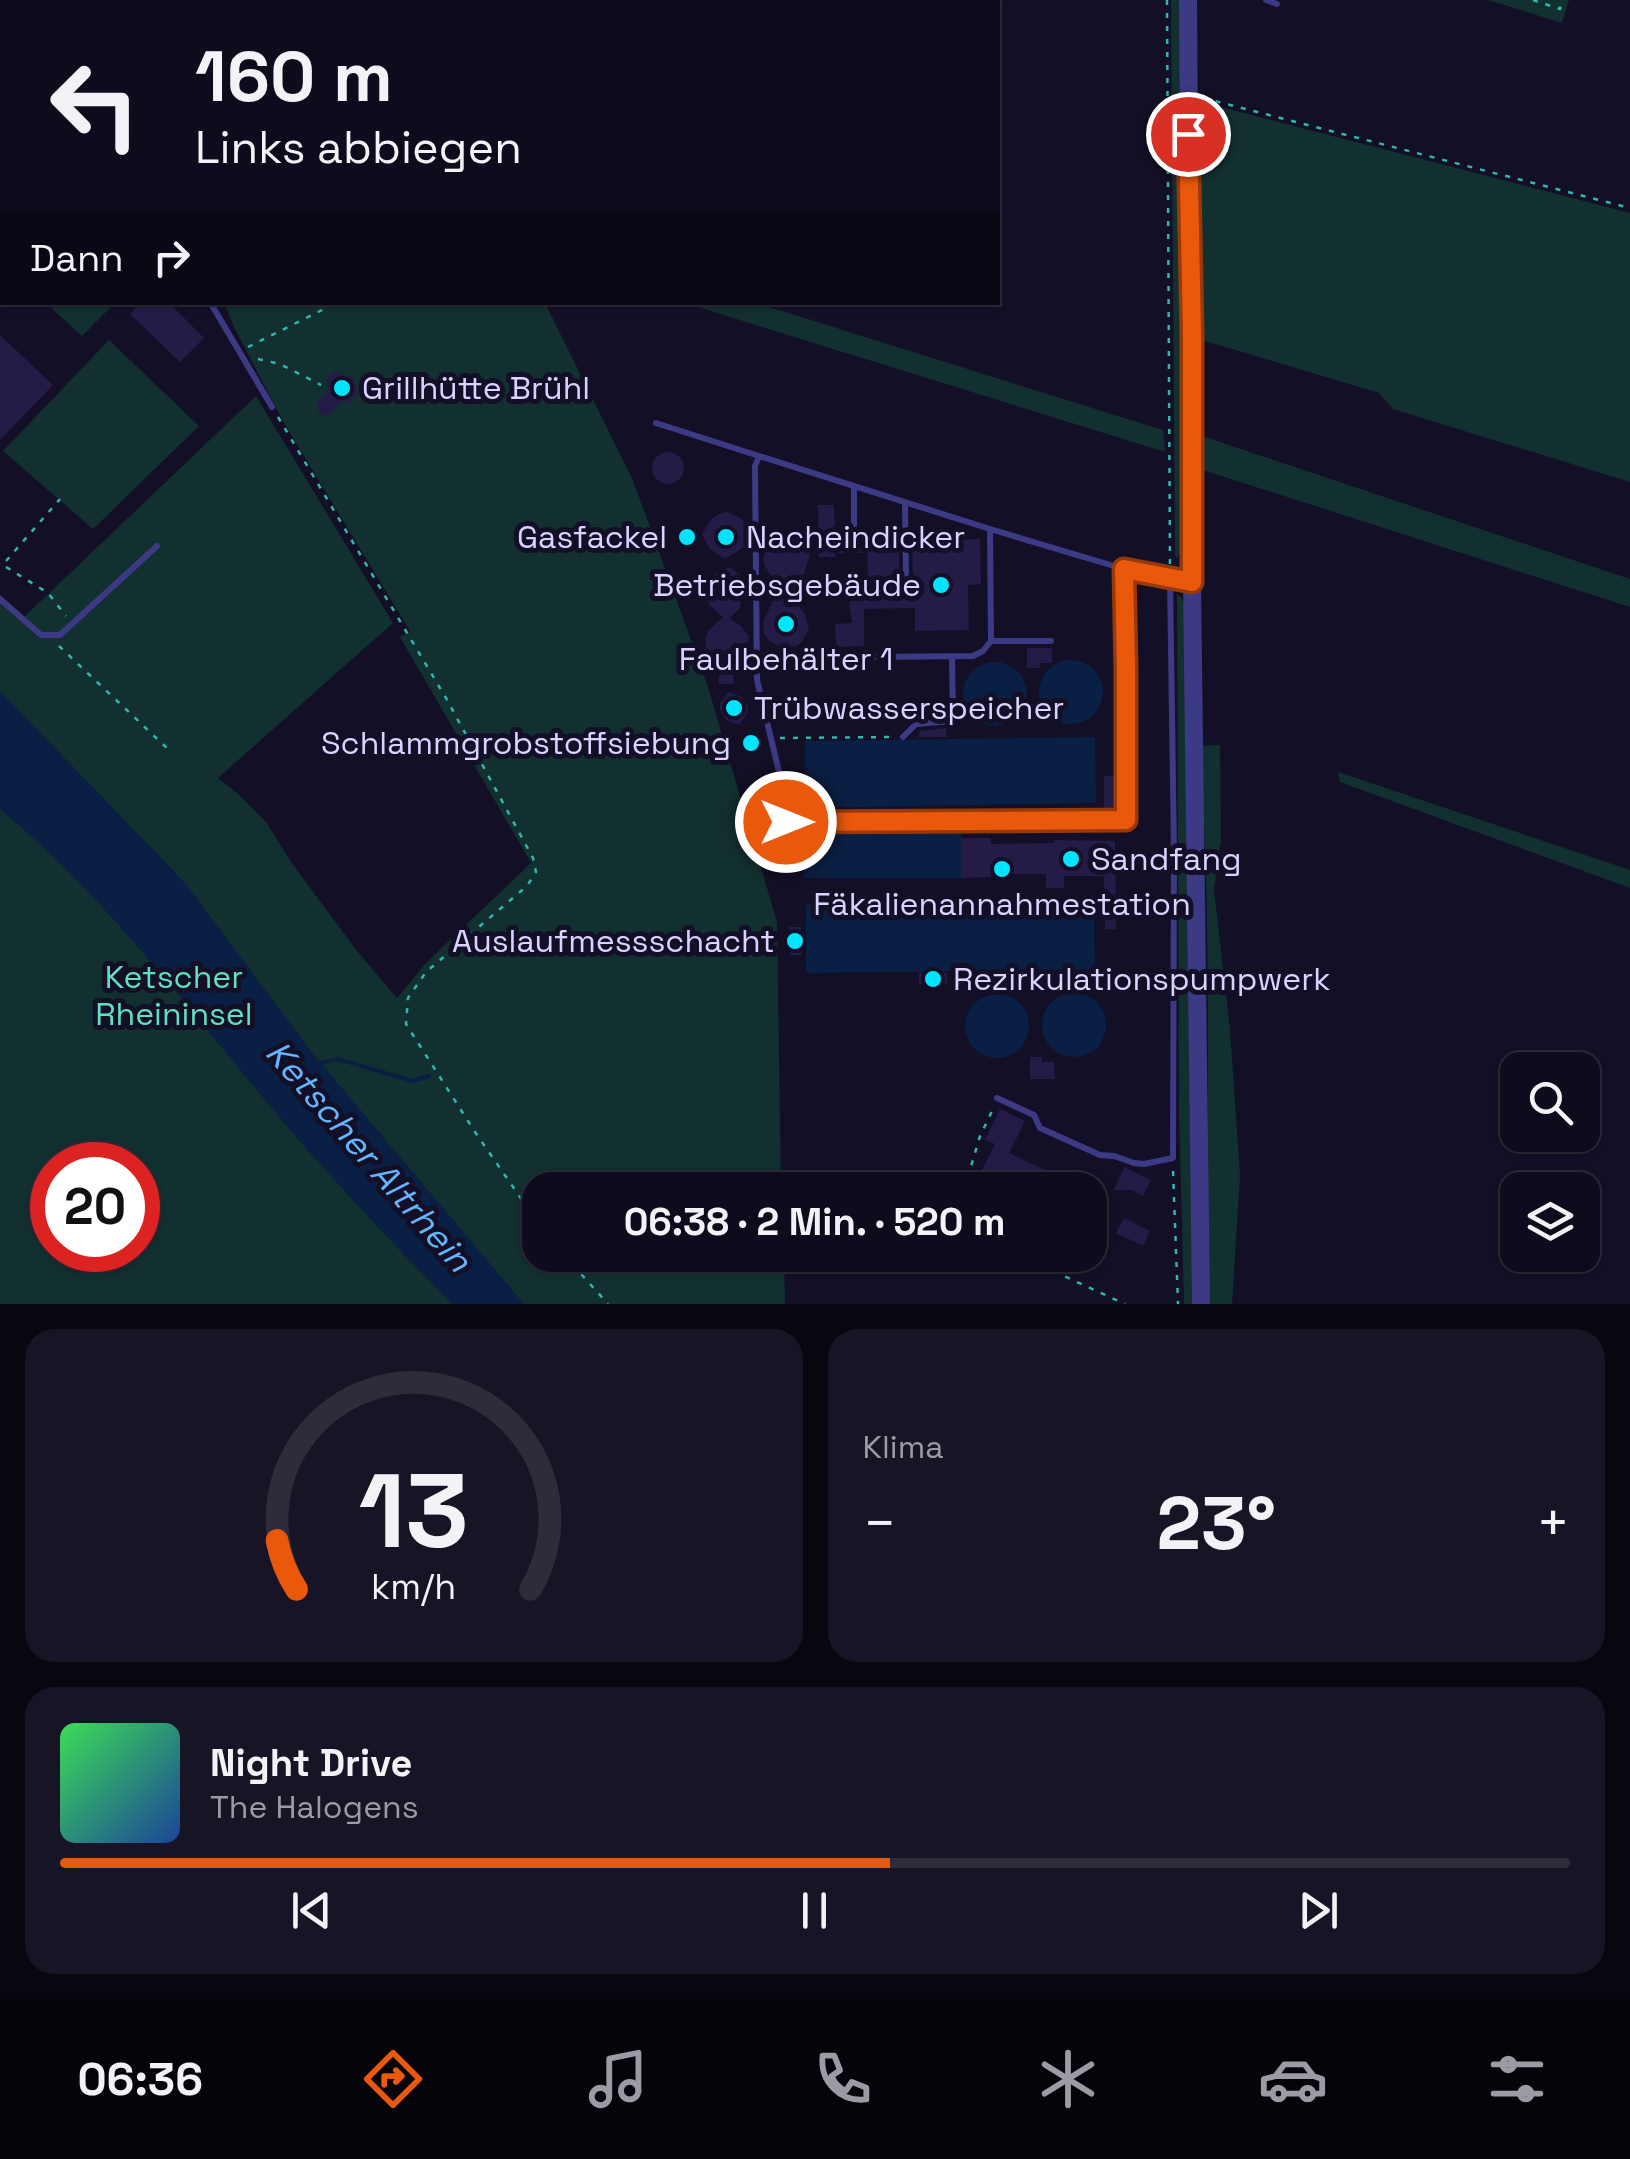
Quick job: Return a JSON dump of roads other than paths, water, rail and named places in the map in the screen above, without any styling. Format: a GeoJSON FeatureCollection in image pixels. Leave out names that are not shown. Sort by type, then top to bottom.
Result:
{"type":"FeatureCollection","features":[{"type":"Feature","properties":{"kind":"street"},"geometry":{"type":"LineString","coordinates":[[1188,0],[1201,1304]]}},
{"type":"Feature","properties":{"kind":"lane"},"geometry":{"type":"LineString","coordinates":[[1266,0],[1276,4]]}},
{"type":"Feature","properties":{"kind":"lane"},"geometry":{"type":"LineString","coordinates":[[212,305],[272,407]]}},
{"type":"Feature","properties":{"kind":"lane"},"geometry":{"type":"LineString","coordinates":[[656,423],[1124,569],[1192,582]]}},
{"type":"Feature","properties":{"kind":"lane"},"geometry":{"type":"LineString","coordinates":[[759,456],[755,466],[757,680],[786,800],[786,822],[1126,820],[1124,569]]}},
{"type":"Feature","properties":{"kind":"lane"},"geometry":{"type":"LineString","coordinates":[[854,486],[854,525]]}},
{"type":"Feature","properties":{"kind":"lane"},"geometry":{"type":"LineString","coordinates":[[905,502],[906,579]]}},
{"type":"Feature","properties":{"kind":"lane"},"geometry":{"type":"LineString","coordinates":[[757,658],[973,656],[991,640],[990,529]]}},
{"type":"Feature","properties":{"kind":"lane"},"geometry":{"type":"LineString","coordinates":[[0,599],[41,634],[60,635],[156,546]]}},
{"type":"Feature","properties":{"kind":"lane"},"geometry":{"type":"LineString","coordinates":[[997,1098],[1034,1115],[1040,1128],[1100,1155],[1144,1164],[1173,1158],[1170,579]]}},
{"type":"Feature","properties":{"kind":"lane"},"geometry":{"type":"LineString","coordinates":[[991,640],[1051,640]]}},
{"type":"Feature","properties":{"kind":"lane"},"geometry":{"type":"LineString","coordinates":[[903,736],[916,724],[953,721],[952,657]]}},
{"type":"Feature","properties":{"kind":"water"},"geometry":{"type":"Polygon","coordinates":[[[1071,660],[1094,669],[1103,692],[1094,715],[1071,724],[1048,715],[1039,692],[1048,669],[1071,660]]]}},
{"type":"Feature","properties":{"kind":"water"},"geometry":{"type":"Polygon","coordinates":[[[995,662],[1018,671],[1027,694],[1018,717],[995,726],[972,717],[963,694],[972,671],[995,662]]]}},
{"type":"Feature","properties":{"kind":"water","name":"Ketscher Altrhein"},"geometry":{"type":"Polygon","coordinates":[[[0,691],[187,885],[314,1055],[524,1304],[452,1304],[310,1153],[117,923],[0,809],[0,691]]]}},
{"type":"Feature","properties":{"kind":"water"},"geometry":{"type":"Polygon","coordinates":[[[1095,737],[1096,803],[806,808],[805,741],[1095,737]]]}},
{"type":"Feature","properties":{"kind":"water"},"geometry":{"type":"Polygon","coordinates":[[[804,832],[961,832],[961,878],[804,878],[804,832]]]}},
{"type":"Feature","properties":{"kind":"water"},"geometry":{"type":"Polygon","coordinates":[[[1094,901],[1095,970],[806,973],[806,905],[1094,901]]]}},
{"type":"Feature","properties":{"kind":"water"},"geometry":{"type":"Polygon","coordinates":[[[1074,993],[1097,1002],[1106,1025],[1097,1048],[1074,1057],[1051,1048],[1042,1025],[1051,1002],[1074,993]]]}},
{"type":"Feature","properties":{"kind":"water"},"geometry":{"type":"Polygon","coordinates":[[[997,994],[1020,1003],[1029,1026],[1020,1049],[997,1058],[974,1049],[965,1026],[974,1003],[997,994]]]}},
{"type":"Feature","properties":{"kind":"waterway"},"geometry":{"type":"LineString","coordinates":[[320,1063],[338,1059],[412,1081],[429,1076]]}},
{"type":"Feature","properties":{"kind":"place","name":"Grillhütte Brühl"},"geometry":{"type":"Point","coordinates":[342,388]}},
{"type":"Feature","properties":{"kind":"place","name":"Gasfackel"},"geometry":{"type":"Point","coordinates":[687,537]}},
{"type":"Feature","properties":{"kind":"place","name":"Nacheindicker"},"geometry":{"type":"Point","coordinates":[726,537]}},
{"type":"Feature","properties":{"kind":"place","name":"Betriebsgebäude"},"geometry":{"type":"Point","coordinates":[941,585]}},
{"type":"Feature","properties":{"kind":"place","name":"Faulbehälter 1"},"geometry":{"type":"Point","coordinates":[786,624]}},
{"type":"Feature","properties":{"kind":"place","name":"Trübwasserspeicher"},"geometry":{"type":"Point","coordinates":[734,708]}},
{"type":"Feature","properties":{"kind":"place","name":"Schlammgrobstoffsiebung"},"geometry":{"type":"Point","coordinates":[751,743]}},
{"type":"Feature","properties":{"kind":"place","name":"Sandfang"},"geometry":{"type":"Point","coordinates":[1071,859]}},
{"type":"Feature","properties":{"kind":"place","name":"Fäkalienannahmestation"},"geometry":{"type":"Point","coordinates":[1002,869]}},
{"type":"Feature","properties":{"kind":"place","name":"Auslaufmessschacht"},"geometry":{"type":"Point","coordinates":[795,941]}},
{"type":"Feature","properties":{"kind":"place","name":"Rezirkulationspumpwerk"},"geometry":{"type":"Point","coordinates":[933,979]}},
{"type":"Feature","properties":{"kind":"park label","name":"Ketscher Rheininsel"},"geometry":{"type":"Point","coordinates":[174,996]}}]}
